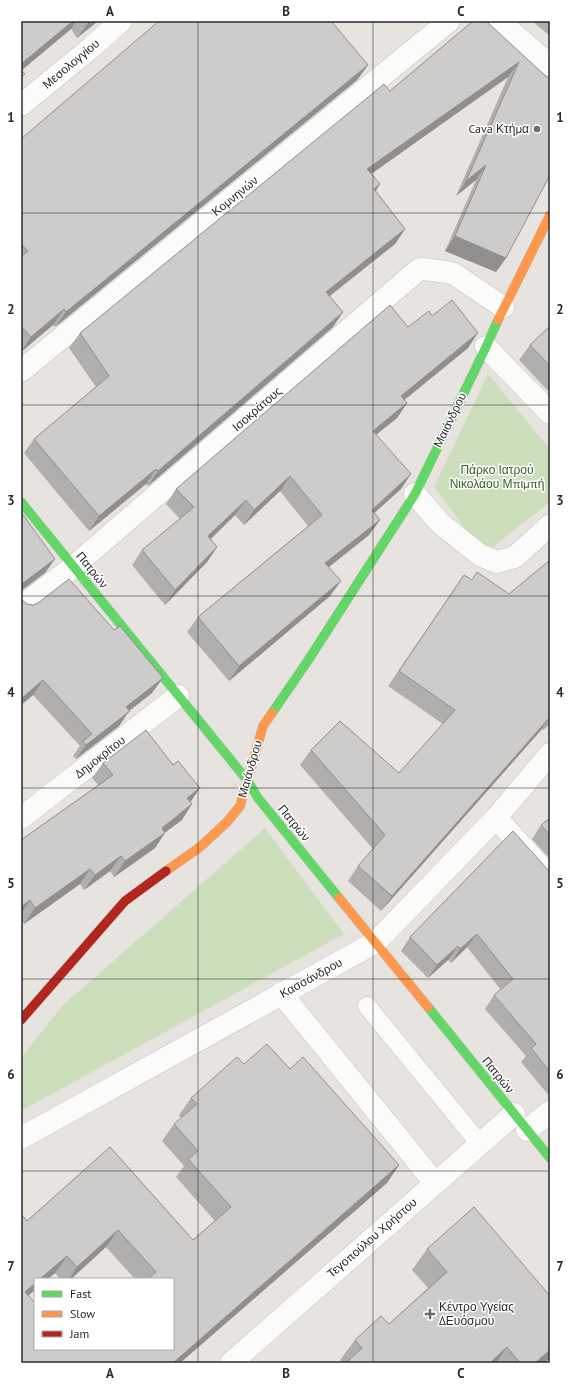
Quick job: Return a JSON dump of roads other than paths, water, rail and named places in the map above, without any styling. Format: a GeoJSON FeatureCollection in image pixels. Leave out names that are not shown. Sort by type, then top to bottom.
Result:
{"type":"FeatureCollection","features":[{"type":"Feature","properties":{"kind":"street","name":"Μεσολογγίου"},"geometry":{"type":"LineString","coordinates":[[21,105],[92,47],[121,21]]}},
{"type":"Feature","properties":{"kind":"street","name":"Κομνηνών"},"geometry":{"type":"LineString","coordinates":[[21,371],[449,21]]}},
{"type":"Feature","properties":{"kind":"street"},"geometry":{"type":"LineString","coordinates":[[499,21],[550,65]]}},
{"type":"Feature","properties":{"kind":"street","name":"Μαιάνδρου"},"geometry":{"type":"LineString","coordinates":[[21,1020],[125,901],[200,847],[227,822],[240,806],[263,726],[309,659],[415,494],[486,347],[503,307],[550,214]]}},
{"type":"Feature","properties":{"kind":"street","name":"Ισοκράτους"},"geometry":{"type":"LineString","coordinates":[[21,607],[74,567],[418,270],[422,269],[454,274],[503,307]]}},
{"type":"Feature","properties":{"kind":"street"},"geometry":{"type":"LineString","coordinates":[[486,347],[550,413]]}},
{"type":"Feature","properties":{"kind":"street"},"geometry":{"type":"LineString","coordinates":[[415,494],[440,523],[480,555],[497,562],[515,557],[550,525]]}},
{"type":"Feature","properties":{"kind":"street","name":"Πατρών"},"geometry":{"type":"LineString","coordinates":[[21,502],[247,780],[258,798],[550,1158]]}},
{"type":"Feature","properties":{"kind":"street","name":"Δημοκρίτου"},"geometry":{"type":"LineString","coordinates":[[21,818],[178,696]]}},
{"type":"Feature","properties":{"kind":"street","name":"Κασσάνδρου"},"geometry":{"type":"LineString","coordinates":[[21,1138],[376,942],[496,818],[550,754]]}},
{"type":"Feature","properties":{"kind":"street"},"geometry":{"type":"LineString","coordinates":[[496,818],[550,877]]}},
{"type":"Feature","properties":{"kind":"street"},"geometry":{"type":"LineString","coordinates":[[281,994],[435,1184]]}},
{"type":"Feature","properties":{"kind":"street","name":"Τεγοπούλου Χρήστου"},"geometry":{"type":"LineString","coordinates":[[231,1363],[480,1144],[521,1122],[550,1112]]}},
{"type":"Feature","properties":{"kind":"lane"},"geometry":{"type":"LineString","coordinates":[[367,1006],[480,1144]]}},
{"type":"Feature","properties":{"kind":"place","name":"Cava Κτήμα"},"geometry":{"type":"Point","coordinates":[537,129]}},
{"type":"Feature","properties":{"kind":"place","name":"Κέντρο Υγείας ΔΕυόσμου"},"geometry":{"type":"Point","coordinates":[430,1314]}},
{"type":"Feature","properties":{"kind":"park label","name":"Πάρκο Ιατρού Νικολάου Μπιμπή"},"geometry":{"type":"Point","coordinates":[497,477]}}]}
